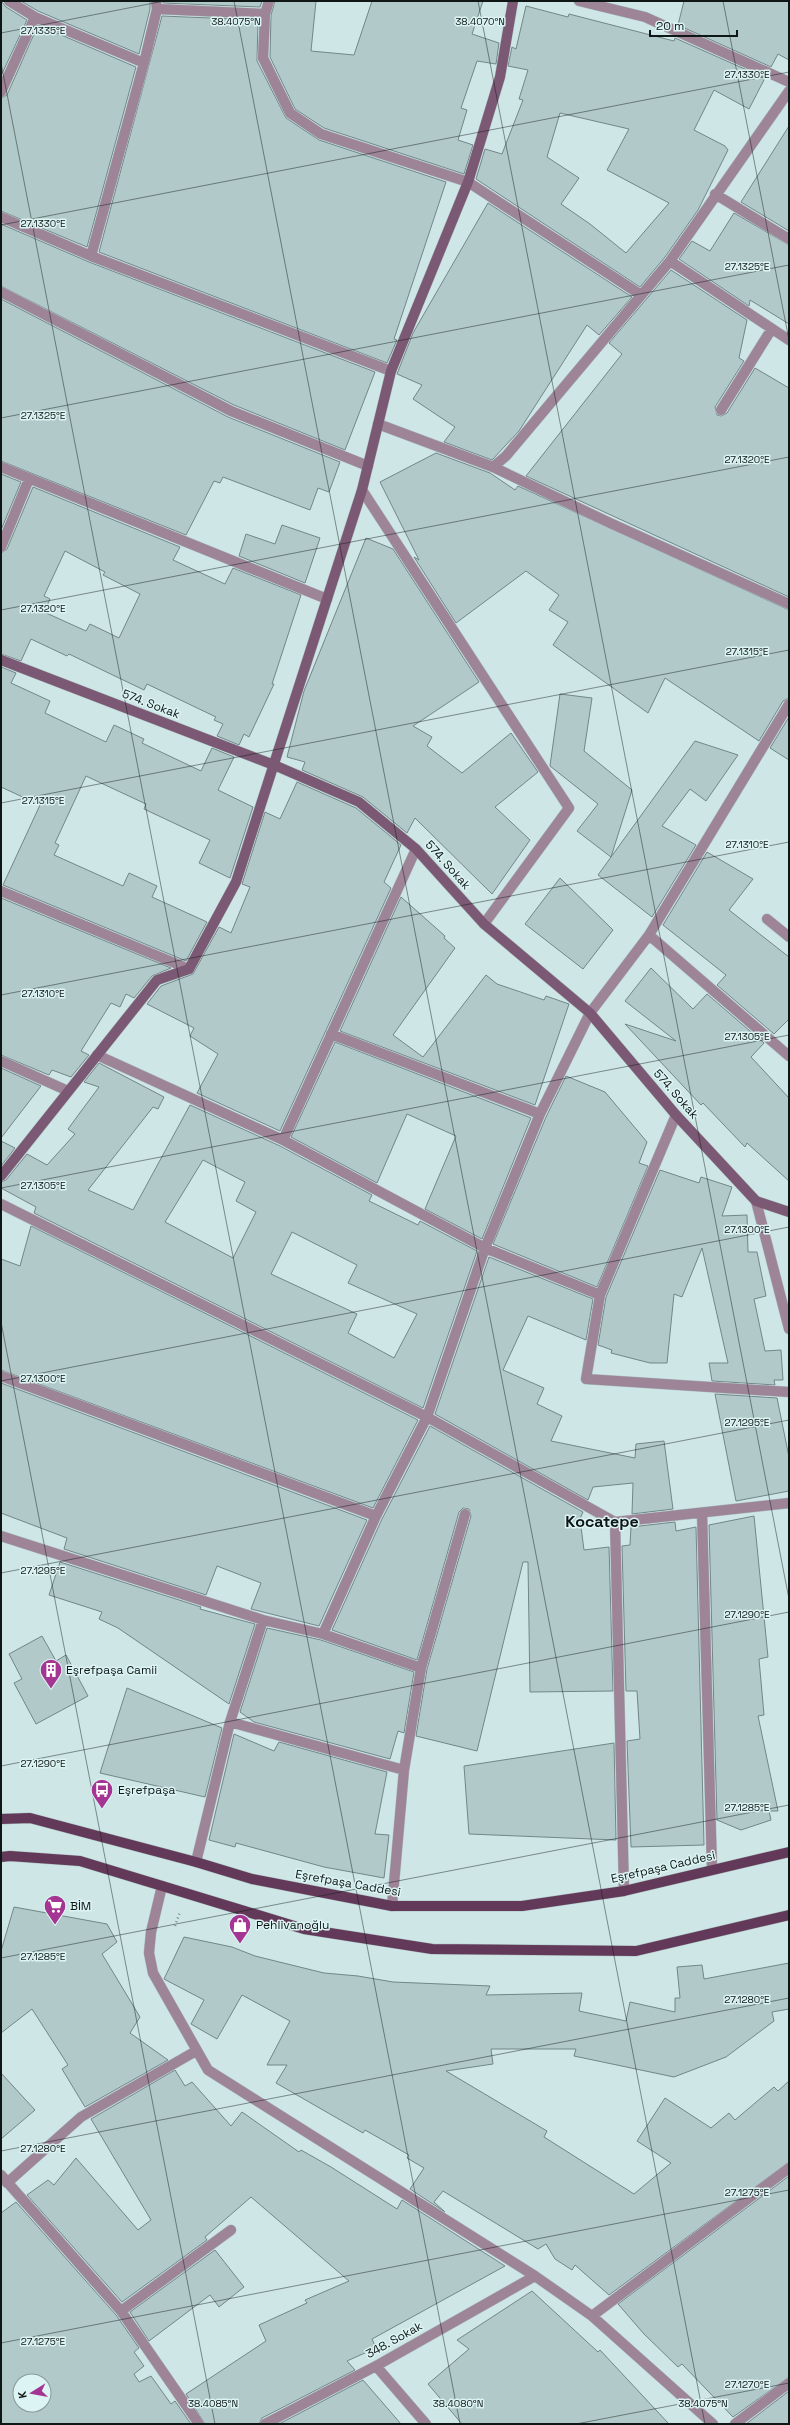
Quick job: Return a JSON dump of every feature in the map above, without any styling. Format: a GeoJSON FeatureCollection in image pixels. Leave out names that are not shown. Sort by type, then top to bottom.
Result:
{"type":"FeatureCollection","features":[{"type":"Feature","properties":{"kind":"main road","name":"Eşrefpaşa Caddesi"},"geometry":{"type":"LineString","coordinates":[[1,1819],[30,1818],[252,1878],[392,1906],[522,1906],[624,1891],[789,1852]]}},
{"type":"Feature","properties":{"kind":"main road"},"geometry":{"type":"LineString","coordinates":[[1,1857],[10,1856],[80,1861],[304,1929],[432,1949],[636,1951],[789,1915]]}},
{"type":"Feature","properties":{"kind":"street"},"geometry":{"type":"LineString","coordinates":[[9,1],[35,17],[144,63]]}},
{"type":"Feature","properties":{"kind":"street"},"geometry":{"type":"LineString","coordinates":[[269,1],[265,14],[263,58],[290,113],[321,134],[468,182],[641,295]]}},
{"type":"Feature","properties":{"kind":"street"},"geometry":{"type":"LineString","coordinates":[[1,1176],[157,980],[189,969],[236,882],[362,490],[391,371],[468,182],[500,77],[513,1]]}},
{"type":"Feature","properties":{"kind":"street"},"geometry":{"type":"LineString","coordinates":[[579,1],[645,17],[789,82]]}},
{"type":"Feature","properties":{"kind":"street"},"geometry":{"type":"LineString","coordinates":[[91,256],[144,63],[156,5],[265,14]]}},
{"type":"Feature","properties":{"kind":"street"},"geometry":{"type":"LineString","coordinates":[[1,92],[35,17]]}},
{"type":"Feature","properties":{"kind":"street"},"geometry":{"type":"LineString","coordinates":[[494,466],[506,456],[670,261],[715,194],[789,91]]}},
{"type":"Feature","properties":{"kind":"street"},"geometry":{"type":"LineString","coordinates":[[715,194],[789,238]]}},
{"type":"Feature","properties":{"kind":"street"},"geometry":{"type":"LineString","coordinates":[[1,217],[91,256],[391,371]]}},
{"type":"Feature","properties":{"kind":"street"},"geometry":{"type":"LineString","coordinates":[[670,261],[771,330],[789,340]]}},
{"type":"Feature","properties":{"kind":"street"},"geometry":{"type":"LineString","coordinates":[[1,292],[231,411],[368,466]]}},
{"type":"Feature","properties":{"kind":"street"},"geometry":{"type":"LineString","coordinates":[[721,410],[771,330]]}},
{"type":"Feature","properties":{"kind":"street"},"geometry":{"type":"LineString","coordinates":[[378,424],[494,466],[610,523],[789,604]]}},
{"type":"Feature","properties":{"kind":"street"},"geometry":{"type":"LineString","coordinates":[[1,467],[327,599]]}},
{"type":"Feature","properties":{"kind":"street"},"geometry":{"type":"LineString","coordinates":[[1,547],[30,479]]}},
{"type":"Feature","properties":{"kind":"street"},"geometry":{"type":"LineString","coordinates":[[362,490],[569,808],[484,924]]}},
{"type":"Feature","properties":{"kind":"street","name":"574. Sokak"},"geometry":{"type":"LineString","coordinates":[[1,660],[274,765],[359,802],[416,849],[484,924],[590,1013],[676,1115],[756,1201],[789,1212]]}},
{"type":"Feature","properties":{"kind":"street"},"geometry":{"type":"LineString","coordinates":[[323,1634],[376,1516],[427,1417],[485,1248],[540,1114],[590,1013],[649,935],[789,704]]}},
{"type":"Feature","properties":{"kind":"street"},"geometry":{"type":"LineString","coordinates":[[283,1140],[416,849]]}},
{"type":"Feature","properties":{"kind":"street"},"geometry":{"type":"LineString","coordinates":[[1,891],[189,969]]}},
{"type":"Feature","properties":{"kind":"street"},"geometry":{"type":"LineString","coordinates":[[767,919],[789,937]]}},
{"type":"Feature","properties":{"kind":"street"},"geometry":{"type":"LineString","coordinates":[[649,935],[789,1056]]}},
{"type":"Feature","properties":{"kind":"street"},"geometry":{"type":"LineString","coordinates":[[331,1034],[540,1114]]}},
{"type":"Feature","properties":{"kind":"street"},"geometry":{"type":"LineString","coordinates":[[97,1055],[283,1140],[485,1248],[600,1295]]}},
{"type":"Feature","properties":{"kind":"street"},"geometry":{"type":"LineString","coordinates":[[1,1061],[68,1091]]}},
{"type":"Feature","properties":{"kind":"street"},"geometry":{"type":"LineString","coordinates":[[676,1115],[600,1295],[586,1379],[789,1392]]}},
{"type":"Feature","properties":{"kind":"street"},"geometry":{"type":"LineString","coordinates":[[756,1201],[789,1329]]}},
{"type":"Feature","properties":{"kind":"street"},"geometry":{"type":"LineString","coordinates":[[1,1204],[427,1417],[614,1522],[789,1503]]}},
{"type":"Feature","properties":{"kind":"street"},"geometry":{"type":"LineString","coordinates":[[1,1376],[376,1516]]}},
{"type":"Feature","properties":{"kind":"street"},"geometry":{"type":"LineString","coordinates":[[702,1513],[712,1869]]}},
{"type":"Feature","properties":{"kind":"street"},"geometry":{"type":"LineString","coordinates":[[392,1906],[404,1770],[421,1668],[465,1514]]}},
{"type":"Feature","properties":{"kind":"street"},"geometry":{"type":"LineString","coordinates":[[614,1522],[624,1891]]}},
{"type":"Feature","properties":{"kind":"street"},"geometry":{"type":"LineString","coordinates":[[1,1536],[263,1620],[323,1634],[421,1668]]}},
{"type":"Feature","properties":{"kind":"street"},"geometry":{"type":"LineString","coordinates":[[196,1862],[230,1722],[263,1620]]}},
{"type":"Feature","properties":{"kind":"street"},"geometry":{"type":"LineString","coordinates":[[230,1722],[404,1770]]}},
{"type":"Feature","properties":{"kind":"street"},"geometry":{"type":"LineString","coordinates":[[162,1886],[151,1932],[149,1953],[153,1972],[208,2070],[535,2276],[592,2316],[713,2424]]}},
{"type":"Feature","properties":{"kind":"street"},"geometry":{"type":"LineString","coordinates":[[196,2051],[81,2117],[4,2179],[121,2311],[199,2424]]}},
{"type":"Feature","properties":{"kind":"street"},"geometry":{"type":"LineString","coordinates":[[592,2316],[789,2168]]}},
{"type":"Feature","properties":{"kind":"street"},"geometry":{"type":"LineString","coordinates":[[121,2311],[231,2230]]}},
{"type":"Feature","properties":{"kind":"street","name":"348. Sokak"},"geometry":{"type":"LineString","coordinates":[[265,2424],[376,2366],[535,2276]]}},
{"type":"Feature","properties":{"kind":"street"},"geometry":{"type":"LineString","coordinates":[[376,2366],[426,2424]]}},
{"type":"Feature","properties":{"kind":"street"},"geometry":{"type":"LineString","coordinates":[[735,2424],[789,2383]]}},
{"type":"Feature","properties":{"kind":"path"},"geometry":{"type":"LineString","coordinates":[[177,1921],[182,1908]]}},
{"type":"Feature","properties":{"kind":"building"},"geometry":{"type":"Polygon","coordinates":[[[1,1],[6,7],[27,20],[1,76],[1,1]]]}},
{"type":"Feature","properties":{"kind":"building"},"geometry":{"type":"Polygon","coordinates":[[[21,1],[150,1],[150,9],[139,54],[38,11],[21,1]]]}},
{"type":"Feature","properties":{"kind":"building"},"geometry":{"type":"Polygon","coordinates":[[[163,1],[262,1],[260,7],[163,3],[163,1]]]}},
{"type":"Feature","properties":{"kind":"building"},"geometry":{"type":"Polygon","coordinates":[[[275,1],[316,1],[311,51],[354,55],[372,1],[483,1],[472,34],[499,43],[496,64],[477,61],[461,108],[467,110],[458,140],[473,145],[464,174],[324,128],[295,109],[270,57],[271,15],[275,1]]]}},
{"type":"Feature","properties":{"kind":"building"},"geometry":{"type":"Polygon","coordinates":[[[684,1],[789,1],[789,60],[778,54],[771,67],[678,25],[684,1]]]}},
{"type":"Feature","properties":{"kind":"building"},"geometry":{"type":"Polygon","coordinates":[[[526,6],[568,17],[569,14],[674,41],[675,38],[765,78],[749,109],[714,90],[694,130],[725,146],[728,150],[698,210],[665,257],[640,287],[476,179],[485,149],[502,154],[523,100],[519,99],[528,70],[508,66],[512,47],[516,49],[526,6]],[[560,113],[547,157],[579,178],[561,204],[590,224],[626,253],[669,203],[607,170],[629,129],[560,113]]]}},
{"type":"Feature","properties":{"kind":"building"},"geometry":{"type":"Polygon","coordinates":[[[162,16],[258,20],[257,61],[286,118],[319,140],[446,182],[394,339],[397,340],[387,363],[99,252],[162,16]]]}},
{"type":"Feature","properties":{"kind":"building"},"geometry":{"type":"Polygon","coordinates":[[[38,25],[136,67],[87,247],[1,211],[1,98],[7,95],[38,25]]]}},
{"type":"Feature","properties":{"kind":"building"},"geometry":{"type":"Polygon","coordinates":[[[789,126],[789,231],[741,202],[789,126]]]}},
{"type":"Feature","properties":{"kind":"building"},"geometry":{"type":"Polygon","coordinates":[[[488,203],[632,297],[599,335],[587,325],[519,431],[492,460],[444,442],[455,427],[413,399],[422,385],[397,374],[413,333],[488,203]]]}},
{"type":"Feature","properties":{"kind":"building"},"geometry":{"type":"Polygon","coordinates":[[[734,213],[789,245],[789,324],[750,300],[749,306],[679,259],[692,241],[710,251],[734,213]]]}},
{"type":"Feature","properties":{"kind":"building"},"geometry":{"type":"Polygon","coordinates":[[[1,224],[89,262],[375,372],[345,450],[234,405],[1,286],[1,224]]]}},
{"type":"Feature","properties":{"kind":"building"},"geometry":{"type":"Polygon","coordinates":[[[671,270],[747,320],[739,358],[744,361],[715,407],[717,415],[721,416],[727,413],[755,368],[789,388],[789,597],[526,476],[622,354],[609,343],[671,270]]]}},
{"type":"Feature","properties":{"kind":"building"},"geometry":{"type":"Polygon","coordinates":[[[1,299],[228,417],[340,462],[329,492],[318,488],[310,510],[223,477],[220,483],[214,481],[186,535],[1,461],[1,299]]]}},
{"type":"Feature","properties":{"kind":"building"},"geometry":{"type":"Polygon","coordinates":[[[436,453],[490,473],[515,490],[518,486],[789,610],[789,698],[783,701],[759,741],[665,678],[648,713],[553,645],[568,622],[549,610],[559,595],[526,571],[456,623],[414,557],[419,560],[380,482],[436,453]]]}},
{"type":"Feature","properties":{"kind":"building"},"geometry":{"type":"Polygon","coordinates":[[[1,474],[21,482],[1,530],[1,474]]]}},
{"type":"Feature","properties":{"kind":"building"},"geometry":{"type":"Polygon","coordinates":[[[33,487],[180,547],[173,560],[225,584],[233,568],[301,595],[272,684],[274,684],[249,737],[244,734],[239,745],[217,736],[223,724],[214,720],[216,717],[147,684],[144,690],[69,654],[67,656],[31,639],[21,661],[1,654],[1,553],[7,549],[33,487]],[[65,551],[44,596],[50,599],[44,612],[86,631],[90,624],[119,638],[140,594],[103,575],[105,572],[65,551]]]}},
{"type":"Feature","properties":{"kind":"building"},"geometry":{"type":"Polygon","coordinates":[[[282,525],[320,538],[305,583],[239,556],[246,534],[275,544],[282,525]]]}},
{"type":"Feature","properties":{"kind":"building"},"geometry":{"type":"Polygon","coordinates":[[[366,538],[393,549],[479,682],[413,726],[432,737],[427,746],[462,773],[511,733],[538,772],[495,807],[530,840],[492,894],[415,818],[407,833],[363,797],[302,770],[305,762],[287,757],[304,691],[366,538]]]}},
{"type":"Feature","properties":{"kind":"building"},"geometry":{"type":"Polygon","coordinates":[[[1,667],[16,673],[11,683],[50,701],[45,713],[106,742],[114,725],[144,739],[142,743],[201,771],[212,748],[234,757],[218,790],[253,807],[230,878],[199,863],[210,840],[144,809],[146,804],[86,776],[55,843],[59,845],[54,855],[123,886],[129,873],[157,886],[152,897],[207,922],[186,961],[3,885],[40,805],[1,787],[1,667]]]}},
{"type":"Feature","properties":{"kind":"building"},"geometry":{"type":"Polygon","coordinates":[[[560,694],[592,698],[584,751],[632,790],[611,857],[577,831],[598,804],[550,766],[560,694]]]}},
{"type":"Feature","properties":{"kind":"building"},"geometry":{"type":"Polygon","coordinates":[[[789,717],[789,760],[770,748],[789,717]]]}},
{"type":"Feature","properties":{"kind":"building"},"geometry":{"type":"Polygon","coordinates":[[[695,741],[738,755],[706,801],[690,789],[662,826],[696,845],[652,917],[598,875],[695,741]]]}},
{"type":"Feature","properties":{"kind":"building"},"geometry":{"type":"Polygon","coordinates":[[[297,782],[356,808],[401,845],[384,882],[391,888],[280,1131],[197,1093],[218,1054],[190,1036],[194,1028],[147,1004],[161,986],[193,974],[219,927],[231,933],[250,887],[242,884],[265,812],[280,819],[297,782]]]}},
{"type":"Feature","properties":{"kind":"building"},"geometry":{"type":"Polygon","coordinates":[[[707,852],[753,879],[729,910],[789,957],[789,1019],[774,1034],[717,985],[726,975],[663,925],[707,852]]]}},
{"type":"Feature","properties":{"kind":"building"},"geometry":{"type":"Polygon","coordinates":[[[560,878],[613,930],[583,969],[525,924],[560,878]]]}},
{"type":"Feature","properties":{"kind":"building"},"geometry":{"type":"Polygon","coordinates":[[[401,897],[445,936],[444,938],[455,948],[393,1035],[423,1057],[486,975],[497,984],[544,1000],[546,996],[569,1004],[535,1105],[340,1031],[401,897]]]}},
{"type":"Feature","properties":{"kind":"building"},"geometry":{"type":"Polygon","coordinates":[[[1,898],[171,968],[152,976],[134,998],[126,994],[120,1007],[111,1003],[81,1051],[89,1055],[71,1077],[52,1070],[49,1075],[1,1055],[1,898]]]}},
{"type":"Feature","properties":{"kind":"building"},"geometry":{"type":"Polygon","coordinates":[[[651,968],[693,1009],[707,994],[764,1043],[751,1057],[789,1098],[789,1181],[747,1143],[745,1147],[703,1103],[701,1105],[625,1024],[676,1041],[625,1001],[651,968]]]}},
{"type":"Feature","properties":{"kind":"building"},"geometry":{"type":"Polygon","coordinates":[[[335,1042],[531,1118],[482,1239],[425,1209],[456,1136],[407,1114],[377,1183],[291,1137],[335,1042]]]}},
{"type":"Feature","properties":{"kind":"building"},"geometry":{"type":"Polygon","coordinates":[[[99,1063],[164,1097],[158,1109],[153,1107],[88,1190],[133,1210],[190,1105],[280,1146],[372,1195],[369,1201],[418,1225],[420,1221],[477,1251],[423,1408],[34,1213],[36,1207],[1,1188],[1,1182],[6,1180],[27,1154],[47,1165],[75,1134],[68,1129],[99,1087],[84,1082],[99,1063]],[[203,1160],[165,1222],[233,1258],[256,1212],[236,1201],[245,1182],[203,1160]],[[292,1232],[271,1274],[357,1314],[348,1333],[394,1358],[417,1314],[348,1283],[357,1265],[292,1232]]]}},
{"type":"Feature","properties":{"kind":"building"},"geometry":{"type":"Polygon","coordinates":[[[1,1068],[41,1086],[1,1138],[1,1068]]]}},
{"type":"Feature","properties":{"kind":"building"},"geometry":{"type":"Polygon","coordinates":[[[566,1076],[605,1092],[647,1142],[639,1163],[648,1166],[597,1287],[493,1244],[546,1117],[566,1076]]]}},
{"type":"Feature","properties":{"kind":"building"},"geometry":{"type":"Polygon","coordinates":[[[1,1141],[15,1148],[1,1166],[1,1141]]]}},
{"type":"Feature","properties":{"kind":"building"},"geometry":{"type":"Polygon","coordinates":[[[660,1170],[699,1183],[701,1177],[732,1187],[722,1216],[747,1215],[748,1252],[757,1252],[766,1296],[754,1299],[765,1351],[781,1350],[783,1380],[774,1380],[775,1385],[712,1381],[709,1363],[728,1363],[702,1248],[682,1297],[674,1294],[667,1363],[650,1363],[611,1353],[612,1350],[598,1345],[606,1297],[660,1170]]]}},
{"type":"Feature","properties":{"kind":"building"},"geometry":{"type":"Polygon","coordinates":[[[31,1226],[418,1420],[373,1508],[1,1370],[1,1259],[20,1266],[31,1226]]]}},
{"type":"Feature","properties":{"kind":"building"},"geometry":{"type":"Polygon","coordinates":[[[489,1257],[593,1299],[586,1340],[528,1316],[503,1370],[544,1388],[537,1404],[562,1416],[551,1441],[635,1458],[636,1444],[664,1441],[673,1509],[632,1514],[633,1483],[593,1487],[588,1500],[435,1414],[489,1257]]]}},
{"type":"Feature","properties":{"kind":"building"},"geometry":{"type":"Polygon","coordinates":[[[1,1383],[367,1520],[319,1626],[251,1609],[261,1583],[217,1566],[206,1595],[64,1549],[67,1538],[1,1513],[1,1383]]]}},
{"type":"Feature","properties":{"kind":"building"},"geometry":{"type":"Polygon","coordinates":[[[715,1394],[777,1398],[789,1457],[789,1491],[736,1501],[715,1394]]]}},
{"type":"Feature","properties":{"kind":"building"},"geometry":{"type":"Polygon","coordinates":[[[430,1426],[583,1512],[580,1519],[584,1550],[609,1547],[613,1691],[530,1692],[528,1562],[523,1562],[477,1751],[416,1736],[427,1669],[471,1516],[469,1509],[463,1508],[459,1512],[417,1660],[332,1630],[382,1519],[430,1426]]]}},
{"type":"Feature","properties":{"kind":"building"},"geometry":{"type":"Polygon","coordinates":[[[754,1516],[768,1657],[759,1659],[764,1715],[758,1716],[778,1811],[769,1811],[771,1820],[741,1830],[717,1820],[709,1525],[754,1516]]]}},
{"type":"Feature","properties":{"kind":"building"},"geometry":{"type":"Polygon","coordinates":[[[675,1522],[676,1531],[696,1527],[704,1845],[631,1847],[627,1741],[640,1739],[637,1691],[626,1691],[622,1546],[630,1545],[631,1527],[675,1522]]]}},
{"type":"Feature","properties":{"kind":"building"},"geometry":{"type":"Polygon","coordinates":[[[60,1562],[201,1607],[200,1609],[255,1624],[229,1704],[118,1628],[99,1619],[102,1612],[49,1595],[60,1562]]]}},
{"type":"Feature","properties":{"kind":"building"},"geometry":{"type":"Polygon","coordinates":[[[267,1628],[321,1640],[414,1672],[404,1733],[398,1731],[390,1759],[254,1722],[240,1712],[267,1628]]]}},
{"type":"Feature","properties":{"kind":"building","name":"Eşrefpaşa Camii"},"geometry":{"type":"Polygon","coordinates":[[[42,1636],[56,1661],[66,1655],[88,1696],[36,1724],[14,1683],[22,1679],[9,1654],[42,1636]]]}},
{"type":"Feature","properties":{"kind":"building"},"geometry":{"type":"Polygon","coordinates":[[[127,1688],[222,1728],[205,1797],[100,1773],[127,1688]]]}},
{"type":"Feature","properties":{"kind":"building"},"geometry":{"type":"Polygon","coordinates":[[[234,1734],[274,1751],[279,1742],[387,1772],[375,1834],[389,1835],[384,1878],[324,1867],[236,1843],[235,1847],[209,1840],[234,1734]]]}},
{"type":"Feature","properties":{"kind":"building"},"geometry":{"type":"Polygon","coordinates":[[[614,1743],[616,1840],[469,1834],[464,1766],[614,1743]]]}},
{"type":"Feature","properties":{"kind":"building"},"geometry":{"type":"Polygon","coordinates":[[[14,1907],[107,1924],[117,1942],[102,1954],[140,2017],[130,2033],[168,2060],[85,2107],[62,2069],[68,2065],[32,2009],[1,2033],[1,1951],[14,1907]]]}},
{"type":"Feature","properties":{"kind":"building"},"geometry":{"type":"Polygon","coordinates":[[[184,1937],[232,1947],[255,1956],[324,1973],[358,1976],[393,1982],[490,1986],[486,1995],[582,1993],[579,2011],[626,2021],[630,2002],[675,2012],[675,1998],[680,1998],[677,1967],[702,1965],[704,1979],[789,1963],[789,2009],[772,2012],[774,2021],[726,2057],[674,2077],[574,2056],[576,2049],[491,2049],[493,2064],[446,2071],[547,2131],[544,2137],[634,2194],[671,2163],[637,2141],[665,2098],[711,2128],[729,2113],[735,2120],[774,2087],[778,2091],[789,2081],[789,2162],[609,2295],[575,2265],[572,2270],[555,2259],[546,2244],[538,2249],[443,2191],[434,2202],[445,2212],[410,2189],[424,2168],[407,2158],[409,2155],[365,2130],[363,2133],[276,2083],[287,2065],[267,2065],[290,2021],[242,1995],[217,2039],[191,2024],[204,2000],[164,1979],[184,1937]]]}},
{"type":"Feature","properties":{"kind":"building"},"geometry":{"type":"Polygon","coordinates":[[[175,2070],[185,2086],[192,2082],[231,2126],[242,2112],[299,2152],[301,2150],[331,2167],[397,2209],[402,2200],[505,2266],[372,2339],[376,2348],[347,2361],[355,2370],[262,2418],[259,2424],[205,2424],[186,2394],[266,2341],[259,2325],[307,2303],[305,2300],[349,2281],[251,2197],[205,2237],[207,2240],[122,2302],[27,2195],[48,2180],[54,2185],[76,2158],[138,2230],[151,2220],[91,2119],[175,2070]]]}},
{"type":"Feature","properties":{"kind":"building"},"geometry":{"type":"Polygon","coordinates":[[[1,2073],[35,2110],[1,2139],[1,2073]]]}},
{"type":"Feature","properties":{"kind":"building"},"geometry":{"type":"Polygon","coordinates":[[[789,2176],[789,2377],[733,2417],[682,2364],[678,2367],[644,2334],[618,2304],[789,2176]]]}},
{"type":"Feature","properties":{"kind":"building"},"geometry":{"type":"Polygon","coordinates":[[[16,2202],[116,2315],[139,2348],[134,2352],[144,2366],[134,2374],[139,2382],[151,2376],[171,2404],[175,2401],[191,2424],[1,2424],[1,2213],[16,2202]]]}},
{"type":"Feature","properties":{"kind":"building"},"geometry":{"type":"Polygon","coordinates":[[[215,2250],[244,2287],[219,2307],[210,2295],[149,2341],[130,2312],[215,2250]]]}},
{"type":"Feature","properties":{"kind":"building"},"geometry":{"type":"Polygon","coordinates":[[[532,2291],[598,2352],[600,2350],[669,2424],[462,2424],[428,2384],[469,2349],[457,2340],[532,2291]]]}},
{"type":"Feature","properties":{"kind":"building"},"geometry":{"type":"Polygon","coordinates":[[[363,2380],[401,2424],[279,2424],[363,2380]]]}},
{"type":"Feature","properties":{"kind":"building"},"geometry":{"type":"Polygon","coordinates":[[[789,2391],[789,2424],[746,2424],[789,2391]]]}},
{"type":"Feature","properties":{"kind":"place","name":"Eşrefpaşa Camii"},"geometry":{"type":"Point","coordinates":[51,1690]}},
{"type":"Feature","properties":{"kind":"place","name":"Eşrefpaşa"},"geometry":{"type":"Point","coordinates":[102,1810]}},
{"type":"Feature","properties":{"kind":"place","name":"BİM"},"geometry":{"type":"Point","coordinates":[55,1926]}},
{"type":"Feature","properties":{"kind":"place","name":"Pehlivanoğlu"},"geometry":{"type":"Point","coordinates":[240,1944]}},
{"type":"Feature","properties":{"kind":"district","name":"Kocatepe"},"geometry":{"type":"Point","coordinates":[602,1521]}}]}
